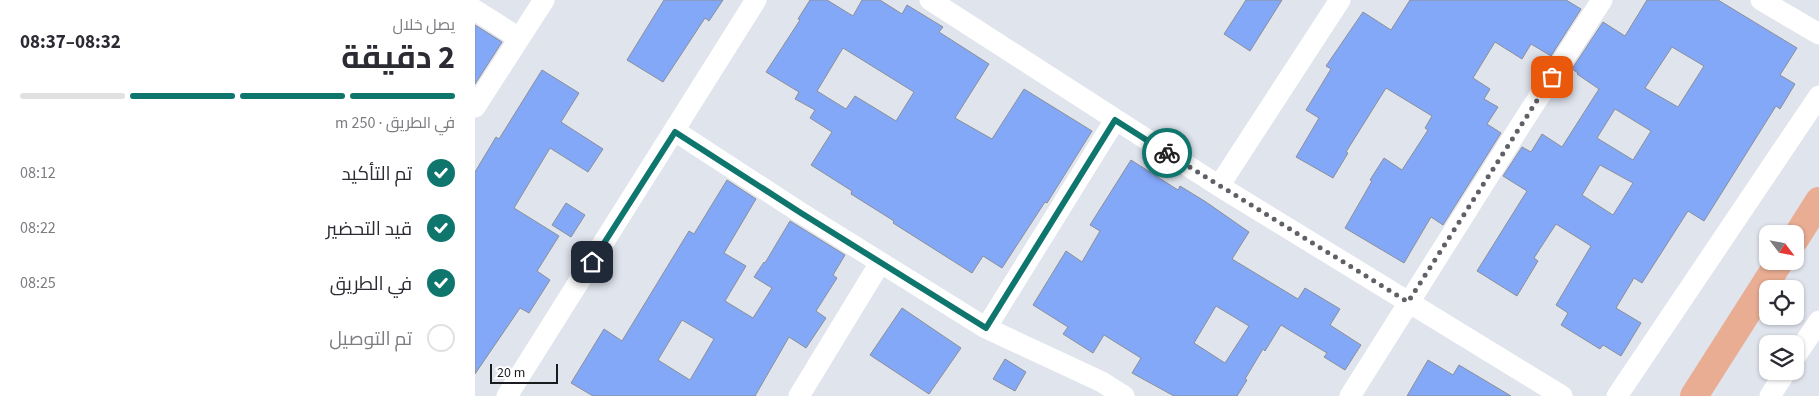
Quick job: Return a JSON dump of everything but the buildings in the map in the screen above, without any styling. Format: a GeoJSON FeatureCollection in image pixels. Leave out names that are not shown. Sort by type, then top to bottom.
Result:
{"type":"FeatureCollection","features":[{"type":"Feature","properties":{"kind":"main road"},"geometry":{"type":"LineString","coordinates":[[1804,225],[1819,201]]}},
{"type":"Feature","properties":{"kind":"main road"},"geometry":{"type":"LineString","coordinates":[[1694,396],[1775,270]]}},
{"type":"Feature","properties":{"kind":"street"},"geometry":{"type":"LineString","coordinates":[[475,107],[544,0]]}},
{"type":"Feature","properties":{"kind":"street"},"geometry":{"type":"LineString","coordinates":[[509,395],[756,0]]}},
{"type":"Feature","properties":{"kind":"street"},"geometry":{"type":"LineString","coordinates":[[929,0],[1219,186],[1563,396]]}},
{"type":"Feature","properties":{"kind":"street"},"geometry":{"type":"LineString","coordinates":[[1219,186],[1340,0]]}},
{"type":"Feature","properties":{"kind":"street"},"geometry":{"type":"LineString","coordinates":[[1350,396],[1408,302],[1603,0]]}},
{"type":"Feature","properties":{"kind":"street"},"geometry":{"type":"LineString","coordinates":[[1761,0],[1819,34]]}},
{"type":"Feature","properties":{"kind":"street"},"geometry":{"type":"LineString","coordinates":[[475,10],[519,38]]}},
{"type":"Feature","properties":{"kind":"street"},"geometry":{"type":"LineString","coordinates":[[1617,396],[1819,96]]}},
{"type":"Feature","properties":{"kind":"street"},"geometry":{"type":"LineString","coordinates":[[986,328],[1115,120]]}},
{"type":"Feature","properties":{"kind":"street"},"geometry":{"type":"LineString","coordinates":[[675,132],[880,263],[986,328],[1098,389],[1124,396]]}},
{"type":"Feature","properties":{"kind":"street"},"geometry":{"type":"LineString","coordinates":[[799,396],[880,263]]}},
{"type":"Feature","properties":{"kind":"street"},"geometry":{"type":"LineString","coordinates":[[1804,344],[1819,321]]}},
{"type":"Feature","properties":{"kind":"street"},"geometry":{"type":"LineString","coordinates":[[1770,396],[1780,380]]}},
{"type":"Feature","properties":{"kind":"way so far"},"geometry":{"type":"LineString","coordinates":[[1167,153],[1408,302],[1552,77]]}},
{"type":"Feature","properties":{"kind":"route"},"geometry":{"type":"LineString","coordinates":[[592,262],[675,132],[880,263],[986,328],[1115,120],[1167,153]]}}]}
